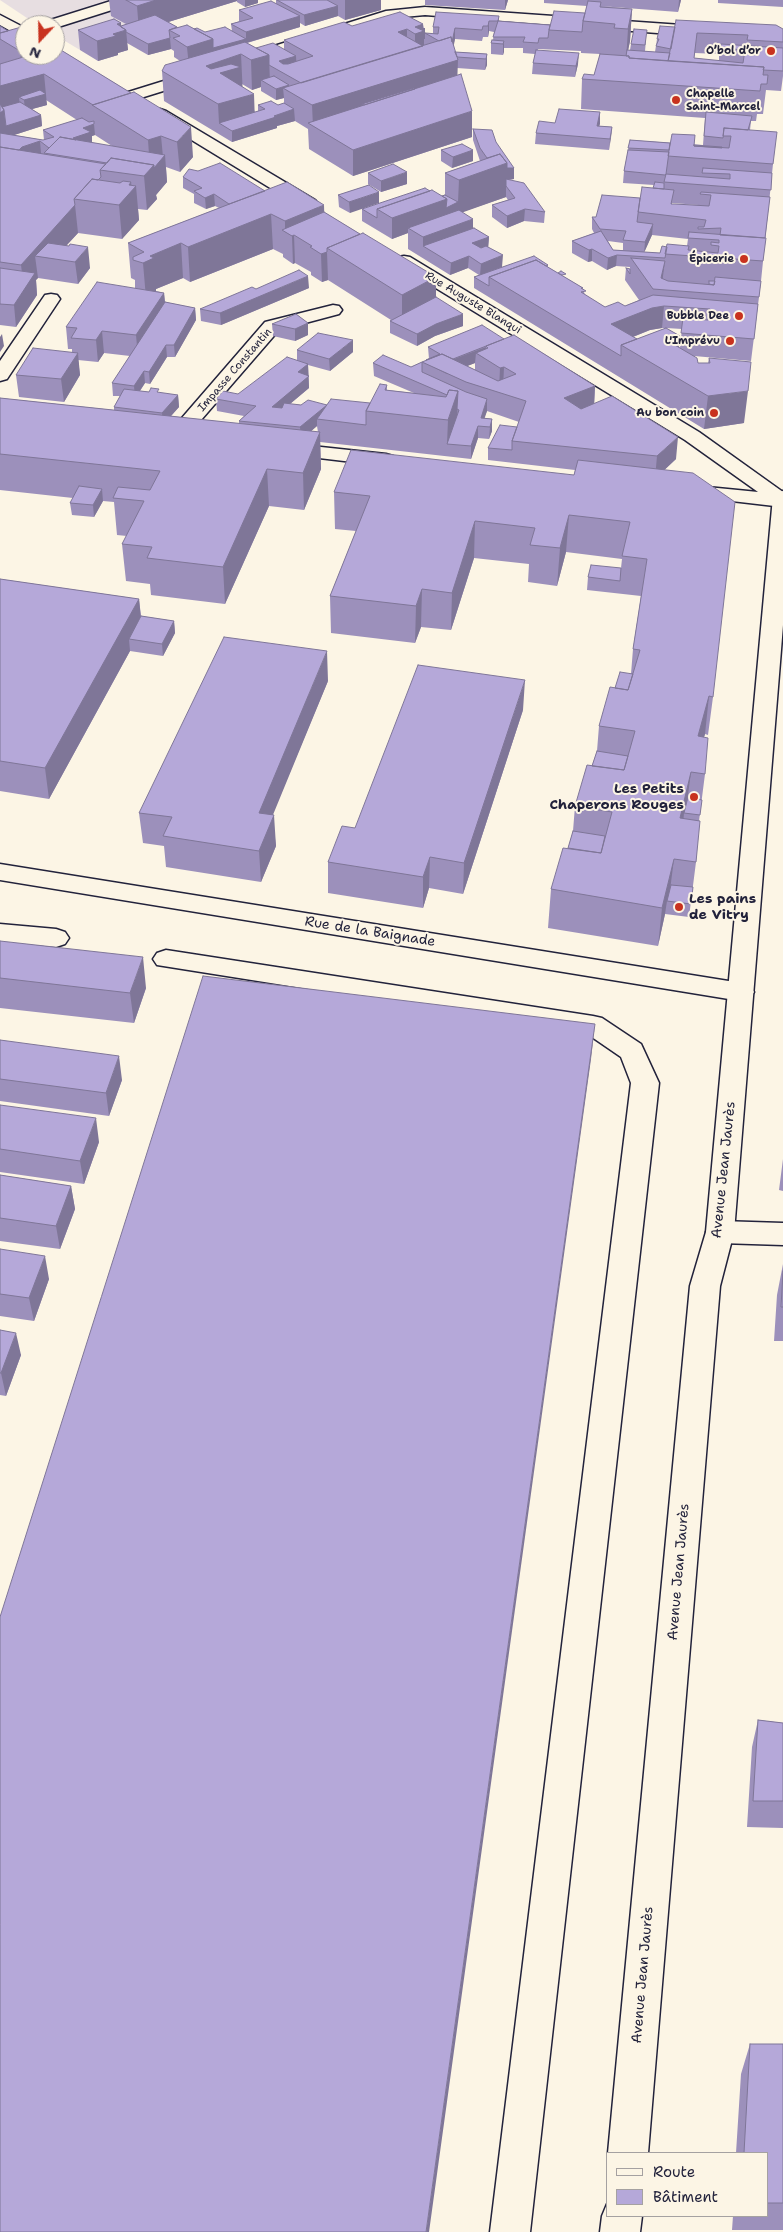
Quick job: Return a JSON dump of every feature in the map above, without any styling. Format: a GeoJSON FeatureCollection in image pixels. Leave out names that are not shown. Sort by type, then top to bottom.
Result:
{"type":"FeatureCollection","features":[{"type":"Feature","properties":{"kind":"street"},"geometry":{"type":"LineString","coordinates":[[65,20],[129,0]]}},
{"type":"Feature","properties":{"kind":"street"},"geometry":{"type":"LineString","coordinates":[[232,64],[391,14],[425,11],[713,32]]}},
{"type":"Feature","properties":{"kind":"street"},"geometry":{"type":"LineString","coordinates":[[0,19],[15,28]]}},
{"type":"Feature","properties":{"kind":"street"},"geometry":{"type":"LineString","coordinates":[[213,70],[123,92],[326,214]]}},
{"type":"Feature","properties":{"kind":"street","name":"Rue Auguste Blanqui"},"geometry":{"type":"LineString","coordinates":[[386,250],[692,436],[783,499]]}},
{"type":"Feature","properties":{"kind":"street"},"geometry":{"type":"LineString","coordinates":[[0,375],[51,299]]}},
{"type":"Feature","properties":{"kind":"street","name":"Impasse Constantin"},"geometry":{"type":"LineString","coordinates":[[175,438],[272,326],[333,310]]}},
{"type":"Feature","properties":{"kind":"street"},"geometry":{"type":"LineString","coordinates":[[264,447],[402,461]]}},
{"type":"Feature","properties":{"kind":"street"},"geometry":{"type":"LineString","coordinates":[[669,489],[783,499]]}},
{"type":"Feature","properties":{"kind":"street","name":"Avenue Jean Jaurès"},"geometry":{"type":"LineString","coordinates":[[628,2152],[704,1296],[720,1232],[783,499]]}},
{"type":"Feature","properties":{"kind":"street","name":"Rue de la Baignade"},"geometry":{"type":"LineString","coordinates":[[0,872],[740,992]]}},
{"type":"Feature","properties":{"kind":"street"},"geometry":{"type":"LineString","coordinates":[[0,933],[56,938]]}},
{"type":"Feature","properties":{"kind":"street"},"geometry":{"type":"LineString","coordinates":[[166,959],[593,1025],[632,1051],[645,1083],[510,2232]]}},
{"type":"Feature","properties":{"kind":"street"},"geometry":{"type":"LineString","coordinates":[[720,1232],[783,1234]]}},
{"type":"Feature","properties":{"kind":"street"},"geometry":{"type":"LineString","coordinates":[[620,2232],[622,2217]]}},
{"type":"Feature","properties":{"kind":"shaded area"},"geometry":{"type":"Polygon","coordinates":[[[0,0],[238,0],[80,50],[65,41],[65,15],[22,15],[0,0]]]}},
{"type":"Feature","properties":{"kind":"building"},"geometry":{"type":"Polygon","coordinates":[[[126,0],[156,0],[137,6],[126,0]]]}},
{"type":"Feature","properties":{"kind":"building"},"geometry":{"type":"Polygon","coordinates":[[[277,0],[327,0],[338,6],[304,15],[277,0]]]}},
{"type":"Feature","properties":{"kind":"building"},"geometry":{"type":"Polygon","coordinates":[[[271,1],[300,16],[246,32],[231,24],[253,18],[239,10],[271,1]]]}},
{"type":"Feature","properties":{"kind":"building"},"geometry":{"type":"Polygon","coordinates":[[[588,1],[601,2],[600,7],[632,9],[628,29],[614,28],[615,24],[583,21],[588,1]]]}},
{"type":"Feature","properties":{"kind":"building"},"geometry":{"type":"Polygon","coordinates":[[[554,11],[585,13],[582,32],[549,30],[554,11]]]}},
{"type":"Feature","properties":{"kind":"building"},"geometry":{"type":"Polygon","coordinates":[[[400,12],[423,24],[415,27],[424,31],[415,34],[407,29],[398,32],[423,46],[301,83],[269,65],[269,55],[256,48],[273,43],[296,56],[279,61],[283,64],[288,64],[313,56],[284,40],[344,22],[352,26],[400,12]]]}},
{"type":"Feature","properties":{"kind":"building"},"geometry":{"type":"Polygon","coordinates":[[[436,12],[499,16],[498,21],[489,21],[488,26],[483,26],[482,30],[455,28],[452,42],[451,37],[439,41],[425,33],[438,34],[439,27],[433,27],[436,12]]]}},
{"type":"Feature","properties":{"kind":"building"},"geometry":{"type":"Polygon","coordinates":[[[155,15],[177,27],[169,30],[170,38],[148,44],[126,32],[121,27],[121,26],[155,15]]]}},
{"type":"Feature","properties":{"kind":"building"},"geometry":{"type":"Polygon","coordinates":[[[114,19],[121,23],[117,24],[126,30],[113,34],[116,36],[97,41],[78,30],[114,19]]]}},
{"type":"Feature","properties":{"kind":"building"},"geometry":{"type":"Polygon","coordinates":[[[676,20],[776,25],[783,29],[783,42],[747,40],[748,35],[697,33],[694,58],[743,63],[745,50],[720,48],[721,44],[783,48],[783,71],[763,70],[764,67],[668,61],[676,20]]]}},
{"type":"Feature","properties":{"kind":"building"},"geometry":{"type":"Polygon","coordinates":[[[498,21],[550,25],[548,38],[539,38],[538,43],[523,42],[525,37],[493,37],[498,21]]]}},
{"type":"Feature","properties":{"kind":"building"},"geometry":{"type":"Polygon","coordinates":[[[187,25],[213,39],[187,47],[173,38],[180,36],[169,30],[187,25]]]}},
{"type":"Feature","properties":{"kind":"building"},"geometry":{"type":"Polygon","coordinates":[[[0,26],[8,31],[0,33],[0,26]]]}},
{"type":"Feature","properties":{"kind":"building"},"geometry":{"type":"Polygon","coordinates":[[[660,26],[675,27],[671,49],[656,46],[659,39],[657,39],[660,26]]]}},
{"type":"Feature","properties":{"kind":"building"},"geometry":{"type":"Polygon","coordinates":[[[225,27],[246,39],[213,48],[213,39],[194,29],[197,28],[205,32],[225,27]]]}},
{"type":"Feature","properties":{"kind":"building"},"geometry":{"type":"Polygon","coordinates":[[[15,29],[15,48],[0,39],[0,33],[15,29]]]}},
{"type":"Feature","properties":{"kind":"building"},"geometry":{"type":"Polygon","coordinates":[[[634,29],[647,30],[645,45],[631,44],[634,29]]]}},
{"type":"Feature","properties":{"kind":"building"},"geometry":{"type":"Polygon","coordinates":[[[451,37],[458,60],[312,105],[283,88],[451,37]]]}},
{"type":"Feature","properties":{"kind":"building"},"geometry":{"type":"Polygon","coordinates":[[[492,40],[504,41],[503,44],[491,43],[492,40]]]}},
{"type":"Feature","properties":{"kind":"building"},"geometry":{"type":"Polygon","coordinates":[[[245,42],[269,55],[251,60],[241,54],[206,66],[211,69],[231,64],[241,67],[220,73],[254,94],[218,104],[162,71],[165,65],[245,42]]]}},
{"type":"Feature","properties":{"kind":"building"},"geometry":{"type":"Polygon","coordinates":[[[536,50],[579,53],[576,66],[533,63],[536,50]]]}},
{"type":"Feature","properties":{"kind":"building"},"geometry":{"type":"Polygon","coordinates":[[[627,50],[670,53],[668,61],[629,58],[629,56],[626,56],[627,50]]]}},
{"type":"Feature","properties":{"kind":"building"},"geometry":{"type":"Polygon","coordinates":[[[455,52],[487,54],[486,59],[457,57],[455,52]]]}},
{"type":"Feature","properties":{"kind":"building"},"geometry":{"type":"Polygon","coordinates":[[[65,53],[131,93],[93,105],[44,74],[0,86],[0,64],[15,60],[15,65],[65,65],[65,53]]]}},
{"type":"Feature","properties":{"kind":"building"},"geometry":{"type":"Polygon","coordinates":[[[600,54],[629,56],[629,58],[764,67],[763,75],[768,75],[767,84],[761,84],[760,91],[582,79],[584,74],[594,75],[600,54]]]}},
{"type":"Feature","properties":{"kind":"building"},"geometry":{"type":"Polygon","coordinates":[[[461,74],[472,111],[353,150],[308,123],[461,74]]]}},
{"type":"Feature","properties":{"kind":"building"},"geometry":{"type":"Polygon","coordinates":[[[274,76],[289,85],[276,89],[261,80],[274,76]]]}},
{"type":"Feature","properties":{"kind":"building"},"geometry":{"type":"Polygon","coordinates":[[[414,88],[364,105],[362,104],[414,88]]]}},
{"type":"Feature","properties":{"kind":"building"},"geometry":{"type":"Polygon","coordinates":[[[40,90],[46,94],[24,100],[19,97],[40,90]]]}},
{"type":"Feature","properties":{"kind":"building"},"geometry":{"type":"Polygon","coordinates":[[[134,92],[191,127],[177,142],[161,136],[148,140],[92,105],[134,92]]]}},
{"type":"Feature","properties":{"kind":"building"},"geometry":{"type":"Polygon","coordinates":[[[271,101],[278,105],[284,103],[294,109],[274,116],[276,117],[232,131],[219,123],[265,109],[258,105],[271,101]]]}},
{"type":"Feature","properties":{"kind":"building"},"geometry":{"type":"Polygon","coordinates":[[[20,102],[41,115],[6,126],[2,107],[20,102]]]}},
{"type":"Feature","properties":{"kind":"building"},"geometry":{"type":"Polygon","coordinates":[[[0,104],[4,110],[0,113],[0,104]]]}},
{"type":"Feature","properties":{"kind":"building"},"geometry":{"type":"Polygon","coordinates":[[[559,109],[600,112],[597,126],[612,127],[610,139],[536,133],[539,121],[555,123],[559,109]]]}},
{"type":"Feature","properties":{"kind":"building"},"geometry":{"type":"Polygon","coordinates":[[[706,112],[752,116],[748,130],[724,128],[723,138],[704,136],[706,112]]]}},
{"type":"Feature","properties":{"kind":"building"},"geometry":{"type":"Polygon","coordinates":[[[82,118],[89,122],[94,121],[94,124],[83,128],[91,132],[73,138],[76,140],[60,137],[49,148],[40,141],[22,147],[19,150],[0,147],[0,133],[43,140],[54,137],[43,130],[82,118]]]}},
{"type":"Feature","properties":{"kind":"building"},"geometry":{"type":"Polygon","coordinates":[[[724,128],[777,132],[773,164],[668,156],[672,134],[695,135],[694,146],[729,148],[731,136],[723,136],[724,128]]]}},
{"type":"Feature","properties":{"kind":"building"},"geometry":{"type":"Polygon","coordinates":[[[473,129],[492,130],[496,142],[514,168],[507,168],[507,163],[500,154],[487,158],[480,148],[473,129]]]}},
{"type":"Feature","properties":{"kind":"building"},"geometry":{"type":"Polygon","coordinates":[[[60,137],[165,155],[154,168],[154,165],[111,158],[107,163],[44,153],[60,137]]]}},
{"type":"Feature","properties":{"kind":"building"},"geometry":{"type":"Polygon","coordinates":[[[630,140],[670,143],[669,150],[628,148],[630,140]]]}},
{"type":"Feature","properties":{"kind":"building"},"geometry":{"type":"Polygon","coordinates":[[[462,144],[473,150],[453,157],[441,150],[462,144]]]}},
{"type":"Feature","properties":{"kind":"building"},"geometry":{"type":"Polygon","coordinates":[[[694,146],[722,147],[722,148],[694,146]]]}},
{"type":"Feature","properties":{"kind":"building"},"geometry":{"type":"Polygon","coordinates":[[[0,147],[106,164],[100,170],[101,177],[98,180],[92,179],[74,199],[75,205],[21,265],[0,262],[0,147]]]}},
{"type":"Feature","properties":{"kind":"building"},"geometry":{"type":"Polygon","coordinates":[[[628,150],[669,152],[666,174],[624,171],[628,150]]]}},
{"type":"Feature","properties":{"kind":"building"},"geometry":{"type":"Polygon","coordinates":[[[500,154],[507,163],[459,180],[445,173],[500,154]]]}},
{"type":"Feature","properties":{"kind":"building"},"geometry":{"type":"Polygon","coordinates":[[[111,158],[154,165],[144,176],[100,170],[111,158]]]}},
{"type":"Feature","properties":{"kind":"building"},"geometry":{"type":"Polygon","coordinates":[[[220,163],[265,191],[229,204],[214,194],[205,198],[194,191],[202,188],[183,177],[189,169],[198,171],[220,163]]]}},
{"type":"Feature","properties":{"kind":"building"},"geometry":{"type":"Polygon","coordinates":[[[393,164],[407,172],[381,181],[368,173],[393,164]]]}},
{"type":"Feature","properties":{"kind":"building"},"geometry":{"type":"Polygon","coordinates":[[[703,168],[772,173],[771,190],[664,182],[666,174],[730,179],[730,174],[702,173],[703,168]]]}},
{"type":"Feature","properties":{"kind":"building"},"geometry":{"type":"Polygon","coordinates":[[[92,179],[120,183],[123,181],[131,182],[129,185],[136,186],[119,205],[74,199],[92,179]]]}},
{"type":"Feature","properties":{"kind":"building"},"geometry":{"type":"Polygon","coordinates":[[[506,179],[524,183],[545,212],[525,209],[507,216],[492,205],[515,198],[506,186],[506,179]]]}},
{"type":"Feature","properties":{"kind":"building"},"geometry":{"type":"Polygon","coordinates":[[[287,182],[324,205],[285,221],[271,214],[188,247],[181,243],[150,256],[154,258],[143,263],[133,260],[133,257],[144,252],[128,243],[287,182]]]}},
{"type":"Feature","properties":{"kind":"building"},"geometry":{"type":"Polygon","coordinates":[[[655,182],[664,183],[664,189],[653,188],[655,182]]]}},
{"type":"Feature","properties":{"kind":"building"},"geometry":{"type":"Polygon","coordinates":[[[369,185],[379,192],[349,202],[338,195],[369,185]]]}},
{"type":"Feature","properties":{"kind":"building"},"geometry":{"type":"Polygon","coordinates":[[[642,187],[674,190],[671,204],[709,206],[711,195],[700,194],[701,192],[770,197],[765,238],[720,235],[721,228],[698,229],[698,227],[704,227],[706,220],[638,212],[642,187]]]}},
{"type":"Feature","properties":{"kind":"building"},"geometry":{"type":"Polygon","coordinates":[[[425,188],[430,191],[377,209],[377,218],[362,209],[425,188]]]}},
{"type":"Feature","properties":{"kind":"building"},"geometry":{"type":"Polygon","coordinates":[[[432,190],[447,199],[392,218],[377,209],[432,190]]]}},
{"type":"Feature","properties":{"kind":"building"},"geometry":{"type":"Polygon","coordinates":[[[445,195],[458,202],[446,208],[447,199],[442,196],[445,195]]]}},
{"type":"Feature","properties":{"kind":"building"},"geometry":{"type":"Polygon","coordinates":[[[602,195],[640,198],[637,222],[653,224],[645,242],[623,240],[626,231],[600,229],[592,217],[596,217],[602,195]]]}},
{"type":"Feature","properties":{"kind":"building"},"geometry":{"type":"Polygon","coordinates":[[[459,210],[473,219],[423,237],[408,228],[459,210]]]}},
{"type":"Feature","properties":{"kind":"building"},"geometry":{"type":"Polygon","coordinates":[[[324,212],[360,234],[327,248],[327,252],[321,254],[310,247],[312,246],[282,230],[324,212]]]}},
{"type":"Feature","properties":{"kind":"building"},"geometry":{"type":"Polygon","coordinates":[[[474,228],[489,237],[472,243],[481,248],[486,246],[503,255],[481,264],[469,256],[451,263],[423,246],[474,228]]]}},
{"type":"Feature","properties":{"kind":"building"},"geometry":{"type":"Polygon","coordinates":[[[601,231],[613,250],[660,253],[662,246],[667,247],[665,258],[617,255],[608,258],[572,241],[601,231]]]}},
{"type":"Feature","properties":{"kind":"building"},"geometry":{"type":"Polygon","coordinates":[[[689,232],[766,238],[763,261],[665,254],[667,244],[689,246],[688,250],[718,253],[719,246],[711,245],[711,242],[719,243],[719,240],[688,238],[689,232]]]}},
{"type":"Feature","properties":{"kind":"building"},"geometry":{"type":"Polygon","coordinates":[[[363,233],[436,277],[402,295],[327,248],[363,233]]]}},
{"type":"Feature","properties":{"kind":"building"},"geometry":{"type":"Polygon","coordinates":[[[48,243],[88,247],[75,262],[35,256],[48,243]]]}},
{"type":"Feature","properties":{"kind":"building"},"geometry":{"type":"Polygon","coordinates":[[[534,256],[548,265],[546,266],[536,260],[489,277],[489,286],[474,277],[534,256]]]}},
{"type":"Feature","properties":{"kind":"building"},"geometry":{"type":"Polygon","coordinates":[[[631,258],[665,261],[661,278],[668,281],[714,285],[715,277],[761,281],[759,297],[653,289],[631,258]]]}},
{"type":"Feature","properties":{"kind":"building"},"geometry":{"type":"Polygon","coordinates":[[[536,260],[583,288],[581,288],[586,291],[581,292],[605,307],[618,302],[625,306],[653,295],[758,304],[754,339],[681,333],[683,318],[708,320],[710,309],[664,306],[652,308],[611,324],[637,339],[621,345],[621,356],[489,277],[536,260]]]}},
{"type":"Feature","properties":{"kind":"building"},"geometry":{"type":"Polygon","coordinates":[[[0,268],[35,273],[14,305],[0,304],[0,268]]]}},
{"type":"Feature","properties":{"kind":"building"},"geometry":{"type":"Polygon","coordinates":[[[299,270],[308,276],[220,313],[200,309],[252,287],[256,289],[299,270]]]}},
{"type":"Feature","properties":{"kind":"building"},"geometry":{"type":"Polygon","coordinates":[[[709,281],[715,281],[714,285],[709,284],[709,281]]]}},
{"type":"Feature","properties":{"kind":"building"},"geometry":{"type":"Polygon","coordinates":[[[97,282],[164,293],[136,335],[102,331],[96,340],[71,338],[77,328],[66,327],[97,282]]]}},
{"type":"Feature","properties":{"kind":"building"},"geometry":{"type":"Polygon","coordinates":[[[436,297],[463,314],[436,324],[417,334],[390,321],[436,297]]]}},
{"type":"Feature","properties":{"kind":"building"},"geometry":{"type":"Polygon","coordinates":[[[165,302],[195,308],[174,345],[166,345],[149,372],[144,371],[134,386],[112,383],[165,302]]]}},
{"type":"Feature","properties":{"kind":"building"},"geometry":{"type":"Polygon","coordinates":[[[296,314],[308,323],[295,329],[272,324],[296,314]]]}},
{"type":"Feature","properties":{"kind":"building"},"geometry":{"type":"Polygon","coordinates":[[[482,325],[504,339],[453,359],[442,354],[426,360],[440,354],[428,347],[482,325]]]}},
{"type":"Feature","properties":{"kind":"building"},"geometry":{"type":"Polygon","coordinates":[[[666,328],[680,336],[668,341],[697,358],[698,363],[710,363],[709,358],[751,362],[748,391],[708,396],[621,345],[666,328]]]}},
{"type":"Feature","properties":{"kind":"building"},"geometry":{"type":"Polygon","coordinates":[[[318,333],[353,340],[329,359],[297,350],[318,333]]]}},
{"type":"Feature","properties":{"kind":"building"},"geometry":{"type":"Polygon","coordinates":[[[514,335],[595,386],[564,398],[581,409],[612,396],[678,437],[657,456],[512,441],[526,401],[466,382],[422,362],[442,354],[498,381],[516,374],[504,367],[500,368],[476,353],[488,348],[486,346],[514,335]]]}},
{"type":"Feature","properties":{"kind":"building"},"geometry":{"type":"Polygon","coordinates":[[[33,348],[78,353],[61,379],[16,375],[33,348]]]}},
{"type":"Feature","properties":{"kind":"building"},"geometry":{"type":"Polygon","coordinates":[[[383,355],[411,367],[422,362],[422,372],[466,392],[487,399],[481,418],[492,419],[490,427],[478,426],[471,446],[447,444],[459,410],[457,409],[458,391],[449,390],[447,395],[373,363],[383,355]]]}},
{"type":"Feature","properties":{"kind":"building"},"geometry":{"type":"Polygon","coordinates":[[[287,357],[308,364],[298,372],[309,376],[272,407],[282,408],[284,403],[301,405],[308,400],[327,405],[300,427],[239,421],[256,406],[216,399],[223,391],[238,394],[287,357]]]}},
{"type":"Feature","properties":{"kind":"building"},"geometry":{"type":"Polygon","coordinates":[[[380,384],[387,385],[385,390],[446,397],[449,390],[458,391],[448,420],[366,411],[380,384]]]}},
{"type":"Feature","properties":{"kind":"building"},"geometry":{"type":"Polygon","coordinates":[[[151,388],[159,389],[157,392],[178,395],[162,413],[114,407],[124,389],[149,392],[151,388]]]}},
{"type":"Feature","properties":{"kind":"building"},"geometry":{"type":"Polygon","coordinates":[[[0,398],[320,432],[303,473],[267,469],[223,567],[147,558],[152,547],[122,544],[144,501],[113,498],[118,487],[150,490],[160,471],[0,454],[0,398]]]}},
{"type":"Feature","properties":{"kind":"building"},"geometry":{"type":"Polygon","coordinates":[[[331,399],[370,403],[366,411],[366,425],[317,419],[331,399]]]}},
{"type":"Feature","properties":{"kind":"building"},"geometry":{"type":"Polygon","coordinates":[[[500,425],[517,427],[512,441],[512,450],[488,448],[500,425]]]}},
{"type":"Feature","properties":{"kind":"building"},"geometry":{"type":"Polygon","coordinates":[[[351,450],[574,475],[578,460],[693,473],[735,502],[713,697],[709,696],[698,736],[708,738],[705,774],[691,772],[680,818],[700,821],[696,862],[674,859],[662,908],[551,889],[563,848],[601,853],[612,812],[575,806],[587,765],[624,770],[635,731],[599,726],[610,687],[628,690],[640,650],[633,649],[647,559],[622,556],[630,522],[569,515],[560,548],[530,545],[535,528],[475,521],[452,593],[422,589],[416,606],[330,596],[370,496],[334,492],[351,450]]]}},
{"type":"Feature","properties":{"kind":"building"},"geometry":{"type":"Polygon","coordinates":[[[79,486],[102,489],[93,505],[70,503],[79,486]]]}},
{"type":"Feature","properties":{"kind":"building"},"geometry":{"type":"Polygon","coordinates":[[[591,565],[621,568],[620,581],[588,577],[591,565]]]}},
{"type":"Feature","properties":{"kind":"building"},"geometry":{"type":"Polygon","coordinates":[[[0,579],[139,599],[45,768],[0,761],[0,579]]]}},
{"type":"Feature","properties":{"kind":"building"},"geometry":{"type":"Polygon","coordinates":[[[141,616],[174,621],[162,644],[129,639],[141,616]]]}},
{"type":"Feature","properties":{"kind":"building"},"geometry":{"type":"Polygon","coordinates":[[[224,637],[327,651],[259,813],[274,815],[259,851],[163,836],[172,817],[139,813],[224,637]]]}},
{"type":"Feature","properties":{"kind":"building"},"geometry":{"type":"Polygon","coordinates":[[[418,665],[525,680],[464,863],[430,857],[423,877],[328,862],[342,826],[355,828],[418,665]]]}},
{"type":"Feature","properties":{"kind":"building"},"geometry":{"type":"Polygon","coordinates":[[[620,672],[633,674],[628,690],[615,688],[620,672]]]}},
{"type":"Feature","properties":{"kind":"building"},"geometry":{"type":"Polygon","coordinates":[[[597,751],[628,756],[624,770],[592,766],[597,751]]]}},
{"type":"Feature","properties":{"kind":"building"},"geometry":{"type":"Polygon","coordinates":[[[688,797],[702,800],[700,815],[684,813],[688,797]]]}},
{"type":"Feature","properties":{"kind":"building"},"geometry":{"type":"Polygon","coordinates":[[[573,831],[605,836],[601,853],[568,848],[573,831]]]}},
{"type":"Feature","properties":{"kind":"building"},"geometry":{"type":"Polygon","coordinates":[[[671,885],[693,887],[691,904],[667,901],[671,885]]]}},
{"type":"Feature","properties":{"kind":"building"},"geometry":{"type":"Polygon","coordinates":[[[0,941],[143,957],[130,993],[0,978],[0,941]]]}},
{"type":"Feature","properties":{"kind":"building"},"geometry":{"type":"Polygon","coordinates":[[[203,976],[595,1024],[426,2232],[0,2232],[0,1617],[203,976]]]}},
{"type":"Feature","properties":{"kind":"building"},"geometry":{"type":"Polygon","coordinates":[[[0,1040],[119,1056],[106,1093],[0,1079],[0,1040]]]}},
{"type":"Feature","properties":{"kind":"building"},"geometry":{"type":"Polygon","coordinates":[[[0,1105],[96,1118],[80,1161],[0,1149],[0,1105]]]}},
{"type":"Feature","properties":{"kind":"building"},"geometry":{"type":"Polygon","coordinates":[[[0,1175],[71,1186],[56,1226],[0,1218],[0,1175]]]}},
{"type":"Feature","properties":{"kind":"building"},"geometry":{"type":"Polygon","coordinates":[[[0,1249],[45,1256],[29,1298],[0,1294],[0,1249]]]}},
{"type":"Feature","properties":{"kind":"building"},"geometry":{"type":"Polygon","coordinates":[[[783,1271],[783,1307],[781,1307],[783,1271]]]}},
{"type":"Feature","properties":{"kind":"building"},"geometry":{"type":"Polygon","coordinates":[[[0,1330],[16,1333],[1,1373],[0,1373],[0,1330]]]}},
{"type":"Feature","properties":{"kind":"building"},"geometry":{"type":"Polygon","coordinates":[[[758,1720],[783,1723],[783,1801],[753,1801],[758,1720]]]}},
{"type":"Feature","properties":{"kind":"building"},"geometry":{"type":"Polygon","coordinates":[[[750,2044],[783,2044],[783,2203],[768,2203],[768,2152],[744,2152],[750,2044]]]}},
{"type":"Feature","properties":{"kind":"place","name":"O’bol d’or"},"geometry":{"type":"Point","coordinates":[771,51]}},
{"type":"Feature","properties":{"kind":"place","name":"Chapelle Saint-Marcel"},"geometry":{"type":"Point","coordinates":[676,100]}},
{"type":"Feature","properties":{"kind":"place","name":"Épicerie"},"geometry":{"type":"Point","coordinates":[744,259]}},
{"type":"Feature","properties":{"kind":"place","name":"Bubble Dee"},"geometry":{"type":"Point","coordinates":[739,316]}},
{"type":"Feature","properties":{"kind":"place","name":"L'Imprévu"},"geometry":{"type":"Point","coordinates":[730,341]}},
{"type":"Feature","properties":{"kind":"place","name":"Au bon coin"},"geometry":{"type":"Point","coordinates":[714,413]}},
{"type":"Feature","properties":{"kind":"place","name":"Les Petits Chaperons Rouges"},"geometry":{"type":"Point","coordinates":[694,797]}},
{"type":"Feature","properties":{"kind":"place","name":"Les pains de Vitry"},"geometry":{"type":"Point","coordinates":[679,907]}}]}
